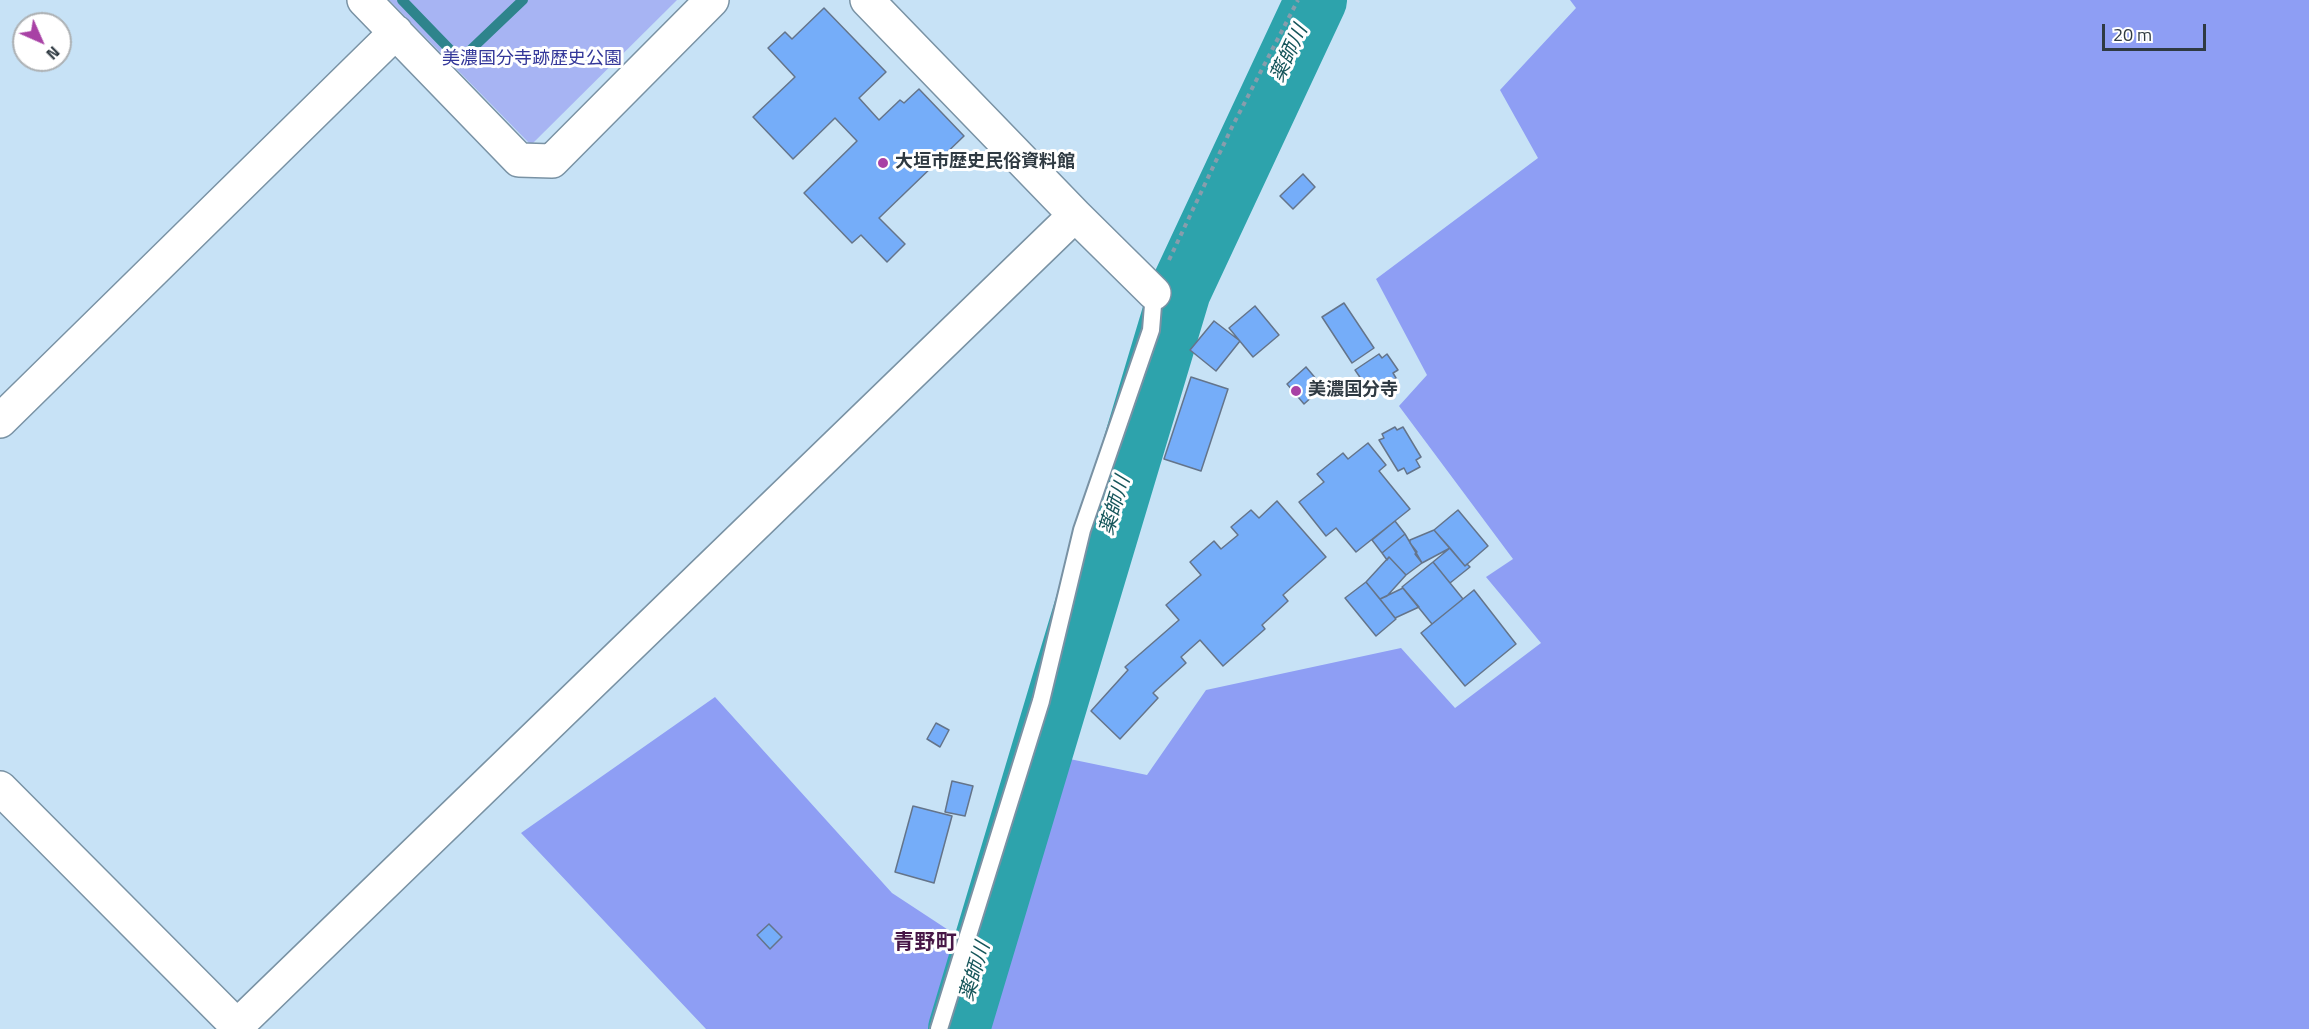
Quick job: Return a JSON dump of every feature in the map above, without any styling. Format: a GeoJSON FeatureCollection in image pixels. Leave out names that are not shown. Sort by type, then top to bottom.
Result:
{"type":"FeatureCollection","features":[{"type":"Feature","properties":{"kind":"street"},"geometry":{"type":"LineString","coordinates":[[364,0],[519,160],[552,161],[712,0]]}},
{"type":"Feature","properties":{"kind":"street"},"geometry":{"type":"LineString","coordinates":[[867,0],[1075,216],[1154,293]]}},
{"type":"Feature","properties":{"kind":"street"},"geometry":{"type":"LineString","coordinates":[[0,422],[396,32]]}},
{"type":"Feature","properties":{"kind":"street"},"geometry":{"type":"LineString","coordinates":[[0,788],[239,1028],[1075,216]]}},
{"type":"Feature","properties":{"kind":"lane"},"geometry":{"type":"LineString","coordinates":[[939,1029],[1041,700],[1082,530],[1151,330],[1154,293]]}},
{"type":"Feature","properties":{"kind":"path"},"geometry":{"type":"LineString","coordinates":[[1154,293],[1232,127],[1298,0]]}},
{"type":"Feature","properties":{"kind":"green space","name":"美濃国分寺跡歴史公園"},"geometry":{"type":"Polygon","coordinates":[[[389,0],[677,0],[531,145],[389,0]]]}},
{"type":"Feature","properties":{"kind":"shaded area"},"geometry":{"type":"Polygon","coordinates":[[[1570,0],[2309,0],[2309,1029],[706,1029],[521,833],[715,697],[892,893],[994,960],[1060,757],[1147,775],[1206,690],[1401,648],[1455,708],[1541,643],[1486,577],[1513,559],[1399,406],[1427,375],[1376,279],[1538,158],[1500,90],[1576,8],[1570,0]]]}},
{"type":"Feature","properties":{"kind":"building"},"geometry":{"type":"Polygon","coordinates":[[[824,8],[886,72],[859,98],[879,120],[900,100],[904,103],[919,89],[964,136],[879,218],[905,244],[887,262],[861,235],[852,243],[804,193],[857,141],[835,118],[793,159],[753,117],[795,77],[768,48],[785,32],[792,39],[824,8]]]}},
{"type":"Feature","properties":{"kind":"building"},"geometry":{"type":"Polygon","coordinates":[[[1303,174],[1315,187],[1293,209],[1280,196],[1303,174]]]}},
{"type":"Feature","properties":{"kind":"building"},"geometry":{"type":"Polygon","coordinates":[[[1344,303],[1374,348],[1352,363],[1322,317],[1344,303]]]}},
{"type":"Feature","properties":{"kind":"building"},"geometry":{"type":"Polygon","coordinates":[[[1255,306],[1279,335],[1253,357],[1229,328],[1255,306]]]}},
{"type":"Feature","properties":{"kind":"building"},"geometry":{"type":"Polygon","coordinates":[[[1214,321],[1240,341],[1216,371],[1190,350],[1214,321]]]}},
{"type":"Feature","properties":{"kind":"building"},"geometry":{"type":"Polygon","coordinates":[[[1379,354],[1382,358],[1387,354],[1398,370],[1393,373],[1396,378],[1372,395],[1355,370],[1379,354]]]}},
{"type":"Feature","properties":{"kind":"building"},"geometry":{"type":"Polygon","coordinates":[[[1306,367],[1323,387],[1304,404],[1287,384],[1306,367]]]}},
{"type":"Feature","properties":{"kind":"building"},"geometry":{"type":"Polygon","coordinates":[[[1191,377],[1228,389],[1201,471],[1164,459],[1191,377]]]}},
{"type":"Feature","properties":{"kind":"building"},"geometry":{"type":"Polygon","coordinates":[[[1395,427],[1397,430],[1403,427],[1421,457],[1416,460],[1420,467],[1407,474],[1404,468],[1398,471],[1379,440],[1384,438],[1382,434],[1395,427]]]}},
{"type":"Feature","properties":{"kind":"building"},"geometry":{"type":"Polygon","coordinates":[[[1368,443],[1386,465],[1379,471],[1410,509],[1356,552],[1336,528],[1326,536],[1299,502],[1324,482],[1317,474],[1343,453],[1348,459],[1368,443]]]}},
{"type":"Feature","properties":{"kind":"building"},"geometry":{"type":"Polygon","coordinates":[[[1277,501],[1326,557],[1283,595],[1288,601],[1262,625],[1265,629],[1223,666],[1200,640],[1181,657],[1186,663],[1153,693],[1158,698],[1120,739],[1091,711],[1128,670],[1125,667],[1179,620],[1166,605],[1201,575],[1190,562],[1214,541],[1221,549],[1238,535],[1231,527],[1251,510],[1259,518],[1277,501]]]}},
{"type":"Feature","properties":{"kind":"building"},"geometry":{"type":"Polygon","coordinates":[[[1458,510],[1488,546],[1465,566],[1434,530],[1458,510]]]}},
{"type":"Feature","properties":{"kind":"building"},"geometry":{"type":"Polygon","coordinates":[[[1395,521],[1405,534],[1382,553],[1372,540],[1395,521]]]}},
{"type":"Feature","properties":{"kind":"building"},"geometry":{"type":"Polygon","coordinates":[[[1434,530],[1450,548],[1422,563],[1415,554],[1417,552],[1410,540],[1434,530]]]}},
{"type":"Feature","properties":{"kind":"building"},"geometry":{"type":"Polygon","coordinates":[[[1405,534],[1422,563],[1406,575],[1382,553],[1405,534]]]}},
{"type":"Feature","properties":{"kind":"building"},"geometry":{"type":"Polygon","coordinates":[[[1450,548],[1465,566],[1467,564],[1470,567],[1450,583],[1433,562],[1450,548]]]}},
{"type":"Feature","properties":{"kind":"building"},"geometry":{"type":"Polygon","coordinates":[[[1389,557],[1406,575],[1387,596],[1380,599],[1366,582],[1389,557]]]}},
{"type":"Feature","properties":{"kind":"building"},"geometry":{"type":"Polygon","coordinates":[[[1433,562],[1463,599],[1432,624],[1402,587],[1433,562]]]}},
{"type":"Feature","properties":{"kind":"building"},"geometry":{"type":"Polygon","coordinates":[[[1366,582],[1396,619],[1376,636],[1345,598],[1366,582]]]}},
{"type":"Feature","properties":{"kind":"building"},"geometry":{"type":"Polygon","coordinates":[[[1403,588],[1419,607],[1395,618],[1380,599],[1403,588]]]}},
{"type":"Feature","properties":{"kind":"building"},"geometry":{"type":"Polygon","coordinates":[[[1474,590],[1516,644],[1465,686],[1421,633],[1474,590]]]}},
{"type":"Feature","properties":{"kind":"building"},"geometry":{"type":"Polygon","coordinates":[[[936,723],[949,730],[940,747],[927,739],[936,723]]]}},
{"type":"Feature","properties":{"kind":"building"},"geometry":{"type":"Polygon","coordinates":[[[952,781],[973,786],[965,816],[945,812],[952,781]]]}},
{"type":"Feature","properties":{"kind":"building"},"geometry":{"type":"Polygon","coordinates":[[[913,806],[952,816],[934,883],[895,872],[913,806]]]}},
{"type":"Feature","properties":{"kind":"building"},"geometry":{"type":"Polygon","coordinates":[[[769,924],[782,937],[770,949],[757,935],[769,924]]]}},
{"type":"Feature","properties":{"kind":"waterway"},"geometry":{"type":"LineString","coordinates":[[402,0],[460,60],[523,0]]}},
{"type":"Feature","properties":{"kind":"waterway","name":"薬師川"},"geometry":{"type":"LineString","coordinates":[[959,1029],[1180,291],[1316,0]]}},
{"type":"Feature","properties":{"kind":"place","name":"大垣市歴史民俗資料館"},"geometry":{"type":"Point","coordinates":[883,163]}},
{"type":"Feature","properties":{"kind":"place","name":"美濃国分寺"},"geometry":{"type":"Point","coordinates":[1296,391]}},
{"type":"Feature","properties":{"kind":"district","name":"青野町"},"geometry":{"type":"Point","coordinates":[925,944]}}]}
